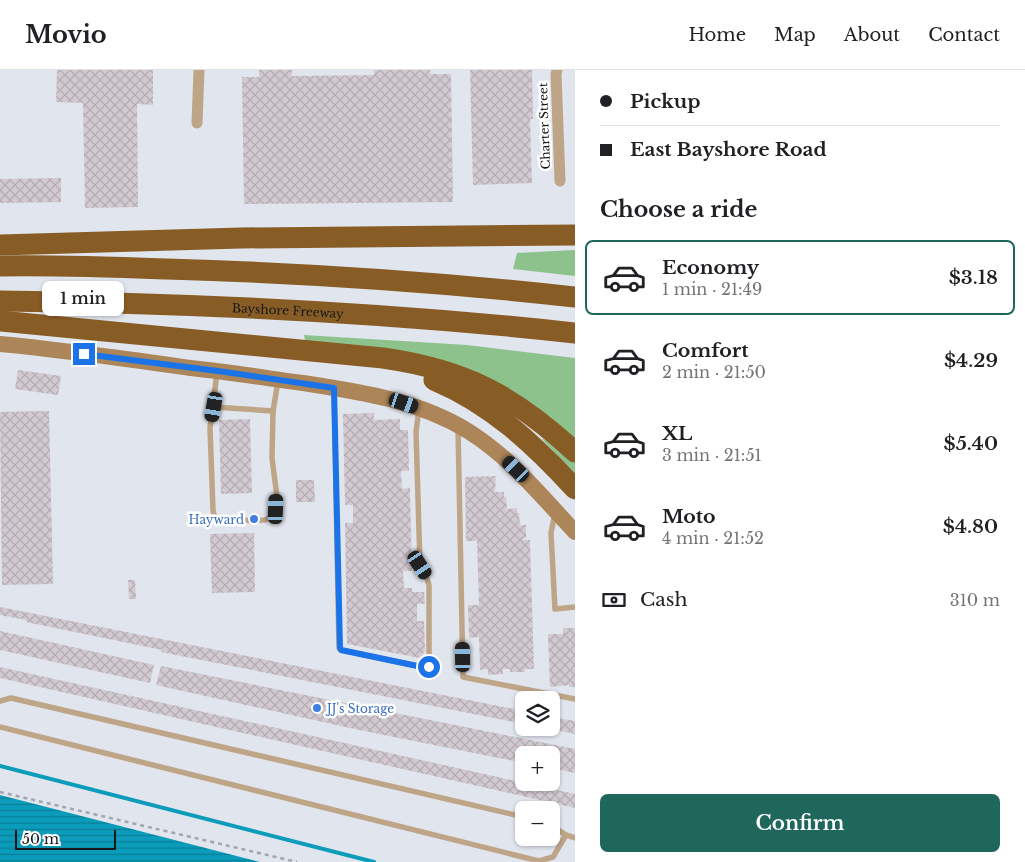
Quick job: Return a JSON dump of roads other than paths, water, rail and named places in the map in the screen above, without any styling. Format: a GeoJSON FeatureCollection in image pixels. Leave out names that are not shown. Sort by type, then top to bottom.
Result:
{"type":"FeatureCollection","features":[{"type":"Feature","properties":{"kind":"highway"},"geometry":{"type":"LineString","coordinates":[[0,245],[241,238],[575,235]]}},
{"type":"Feature","properties":{"kind":"highway"},"geometry":{"type":"LineString","coordinates":[[0,266],[111,267],[288,274],[466,286],[575,297]]}},
{"type":"Feature","properties":{"kind":"highway","name":"Bayshore Freeway"},"geometry":{"type":"LineString","coordinates":[[0,301],[283,310],[459,322],[575,333]]}},
{"type":"Feature","properties":{"kind":"highway"},"geometry":{"type":"LineString","coordinates":[[0,321],[391,360],[430,366],[453,373],[512,401],[546,426],[575,452]]}},
{"type":"Feature","properties":{"kind":"highway"},"geometry":{"type":"LineString","coordinates":[[280,350],[381,364],[418,374],[447,385],[485,407],[518,432],[575,489]]}},
{"type":"Feature","properties":{"kind":"street"},"geometry":{"type":"LineString","coordinates":[[197,123],[199,70]]}},
{"type":"Feature","properties":{"kind":"street","name":"Charter Street"},"geometry":{"type":"LineString","coordinates":[[557,70],[560,181]]}},
{"type":"Feature","properties":{"kind":"street"},"geometry":{"type":"LineString","coordinates":[[0,344],[218,371],[334,388],[380,396],[419,408],[458,426],[488,445],[507,461],[575,532]]}},
{"type":"Feature","properties":{"kind":"lane"},"geometry":{"type":"LineString","coordinates":[[218,371],[210,428],[213,510],[214,515],[223,521],[265,520],[272,516],[276,509],[277,497],[272,458],[273,411],[278,380]]}},
{"type":"Feature","properties":{"kind":"lane"},"geometry":{"type":"LineString","coordinates":[[334,388],[340,648],[341,650],[427,668],[429,667],[428,585],[425,573],[420,565],[416,432],[419,408]]}},
{"type":"Feature","properties":{"kind":"lane"},"geometry":{"type":"LineString","coordinates":[[214,407],[273,411]]}},
{"type":"Feature","properties":{"kind":"lane"},"geometry":{"type":"LineString","coordinates":[[458,426],[463,677],[575,699]]}},
{"type":"Feature","properties":{"kind":"lane"},"geometry":{"type":"LineString","coordinates":[[555,511],[551,533],[555,609],[575,607]]}},
{"type":"Feature","properties":{"kind":"lane"},"geometry":{"type":"LineString","coordinates":[[0,701],[12,698],[515,816]]}},
{"type":"Feature","properties":{"kind":"lane"},"geometry":{"type":"LineString","coordinates":[[0,727],[540,861],[553,857],[566,835]]}},
{"type":"Feature","properties":{"kind":"lane"},"geometry":{"type":"LineString","coordinates":[[560,831],[575,838]]}},
{"type":"Feature","properties":{"kind":"water"},"geometry":{"type":"Polygon","coordinates":[[[0,795],[260,862],[0,862],[0,795]]]}},
{"type":"Feature","properties":{"kind":"waterway"},"geometry":{"type":"LineString","coordinates":[[0,766],[374,862]]}},
{"type":"Feature","properties":{"kind":"place","name":"Hayward"},"geometry":{"type":"Point","coordinates":[254,519]}},
{"type":"Feature","properties":{"kind":"place","name":"JJ's Storage"},"geometry":{"type":"Point","coordinates":[317,708]}}]}
